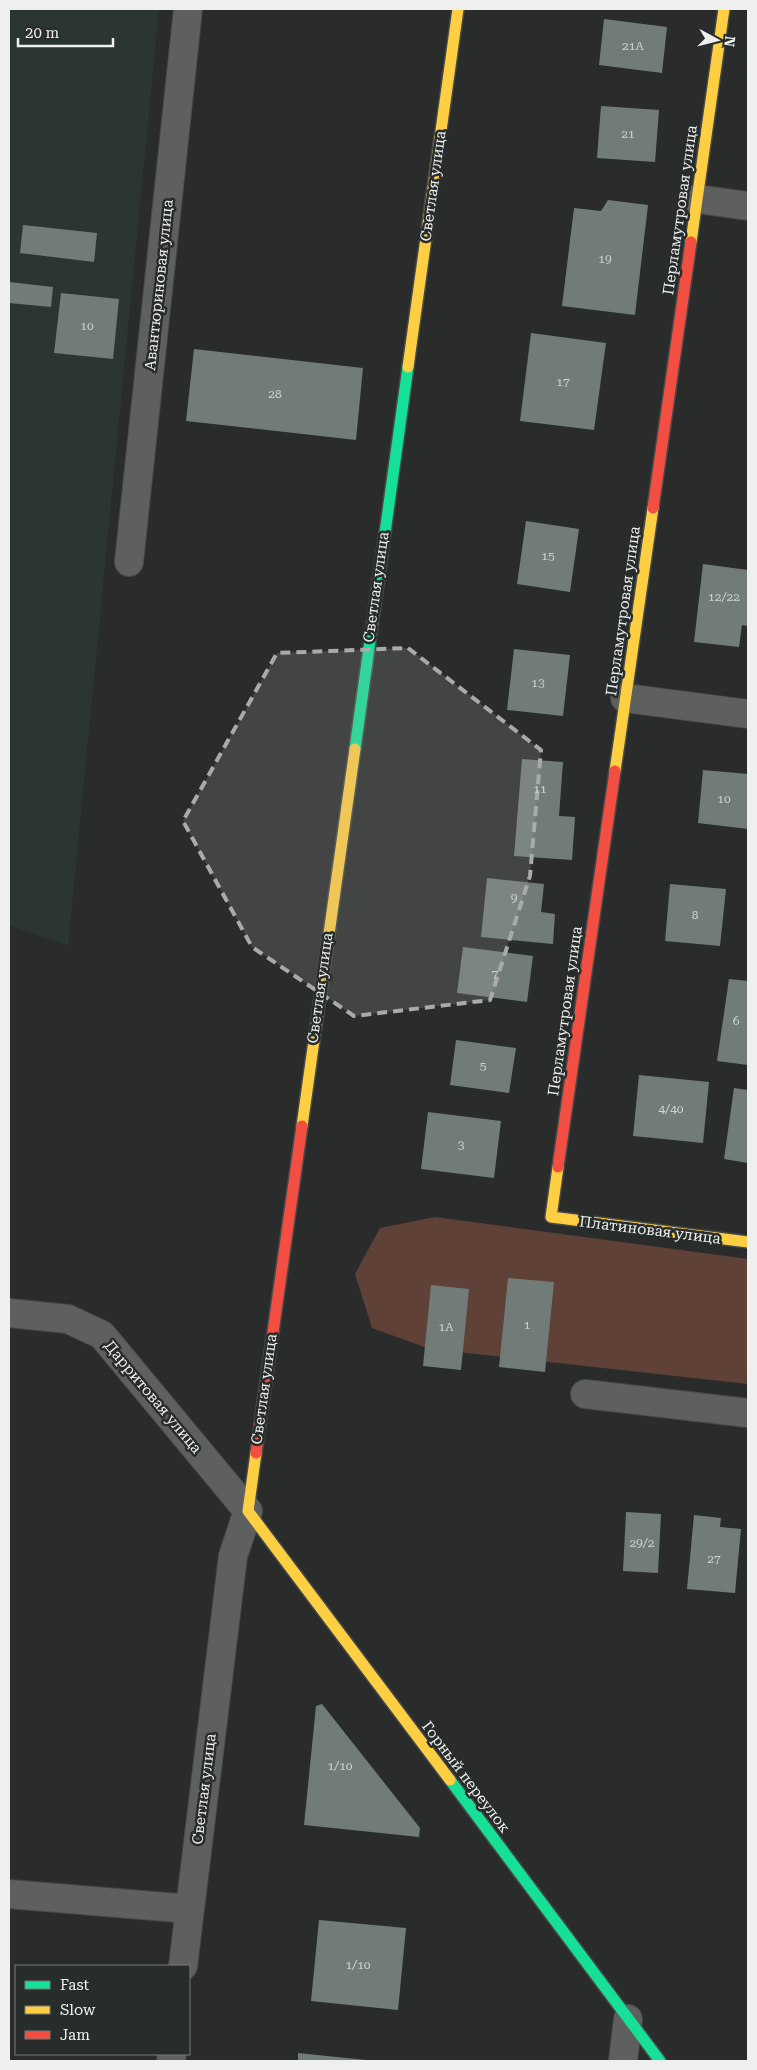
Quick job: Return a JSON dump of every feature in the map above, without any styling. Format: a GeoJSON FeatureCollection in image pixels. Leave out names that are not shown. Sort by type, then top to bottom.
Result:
{"type":"FeatureCollection","features":[{"type":"Feature","properties":{"kind":"street","name":"Авантюриновая улица"},"geometry":{"type":"LineString","coordinates":[[129,562],[188,9]]}},
{"type":"Feature","properties":{"kind":"street","name":"Светлая улица"},"geometry":{"type":"LineString","coordinates":[[183,1965],[233,1556],[248,1511],[458,9]]}},
{"type":"Feature","properties":{"kind":"street","name":"Перламутровая улица"},"geometry":{"type":"LineString","coordinates":[[551,1217],[724,9]]}},
{"type":"Feature","properties":{"kind":"street"},"geometry":{"type":"LineString","coordinates":[[697,199],[748,206]]}},
{"type":"Feature","properties":{"kind":"street"},"geometry":{"type":"LineString","coordinates":[[626,698],[748,714]]}},
{"type":"Feature","properties":{"kind":"street","name":"Платиновая улица"},"geometry":{"type":"LineString","coordinates":[[551,1217],[748,1242]]}},
{"type":"Feature","properties":{"kind":"street","name":"Дарритовая улица"},"geometry":{"type":"LineString","coordinates":[[9,1313],[68,1319],[102,1335],[248,1511]]}},
{"type":"Feature","properties":{"kind":"street"},"geometry":{"type":"LineString","coordinates":[[585,1394],[748,1413]]}},
{"type":"Feature","properties":{"kind":"street","name":"Горный переулок"},"geometry":{"type":"LineString","coordinates":[[248,1511],[660,2061]]}},
{"type":"Feature","properties":{"kind":"street"},"geometry":{"type":"LineString","coordinates":[[9,1894],[190,1909]]}},
{"type":"Feature","properties":{"kind":"street"},"geometry":{"type":"LineString","coordinates":[[623,2061],[628,2019]]}},
{"type":"Feature","properties":{"kind":"highlighted area"},"geometry":{"type":"Polygon","coordinates":[[[408,648],[541,750],[530,876],[490,1000],[354,1016],[252,947],[183,821],[277,653],[408,648]]]}},
{"type":"Feature","properties":{"kind":"shaded area"},"geometry":{"type":"Polygon","coordinates":[[[9,9],[159,9],[68,946],[9,925],[9,9]]]}},
{"type":"Feature","properties":{"kind":"shaded area"},"geometry":{"type":"Polygon","coordinates":[[[435,1217],[748,1259],[748,1384],[430,1349],[372,1328],[355,1274],[380,1228],[435,1217]]]}},
{"type":"Feature","properties":{"kind":"building"},"geometry":{"type":"Polygon","coordinates":[[[604,19],[667,27],[662,73],[599,65],[604,19]]]}},
{"type":"Feature","properties":{"kind":"building"},"geometry":{"type":"Polygon","coordinates":[[[601,106],[659,110],[655,162],[597,158],[601,106]]]}},
{"type":"Feature","properties":{"kind":"building"},"geometry":{"type":"Polygon","coordinates":[[[608,200],[648,205],[635,315],[562,306],[574,208],[601,211],[608,200]]]}},
{"type":"Feature","properties":{"kind":"building"},"geometry":{"type":"Polygon","coordinates":[[[23,225],[97,233],[94,262],[20,253],[23,225]]]}},
{"type":"Feature","properties":{"kind":"building"},"geometry":{"type":"Polygon","coordinates":[[[9,282],[53,287],[51,307],[9,303],[9,282]]]}},
{"type":"Feature","properties":{"kind":"building"},"geometry":{"type":"Polygon","coordinates":[[[61,293],[119,299],[113,359],[54,353],[61,293]]]}},
{"type":"Feature","properties":{"kind":"building"},"geometry":{"type":"Polygon","coordinates":[[[531,333],[606,343],[594,430],[520,421],[531,333]]]}},
{"type":"Feature","properties":{"kind":"building"},"geometry":{"type":"Polygon","coordinates":[[[194,349],[363,368],[356,440],[186,421],[194,349]]]}},
{"type":"Feature","properties":{"kind":"building"},"geometry":{"type":"Polygon","coordinates":[[[526,521],[579,529],[570,592],[517,584],[526,521]]]}},
{"type":"Feature","properties":{"kind":"building"},"geometry":{"type":"Polygon","coordinates":[[[703,564],[748,570],[748,626],[742,625],[739,647],[694,642],[703,564]]]}},
{"type":"Feature","properties":{"kind":"building"},"geometry":{"type":"Polygon","coordinates":[[[514,649],[570,655],[563,716],[507,710],[514,649]]]}},
{"type":"Feature","properties":{"kind":"building"},"geometry":{"type":"Polygon","coordinates":[[[522,759],[563,762],[559,816],[575,817],[572,860],[514,856],[522,759]]]}},
{"type":"Feature","properties":{"kind":"building"},"geometry":{"type":"Polygon","coordinates":[[[703,770],[748,774],[748,829],[698,823],[703,770]]]}},
{"type":"Feature","properties":{"kind":"building"},"geometry":{"type":"Polygon","coordinates":[[[487,878],[544,884],[541,912],[555,914],[553,944],[481,937],[487,878]]]}},
{"type":"Feature","properties":{"kind":"building"},"geometry":{"type":"Polygon","coordinates":[[[670,884],[726,889],[720,946],[665,941],[670,884]]]}},
{"type":"Feature","properties":{"kind":"building"},"geometry":{"type":"Polygon","coordinates":[[[463,947],[533,956],[527,1002],[457,993],[463,947]]]}},
{"type":"Feature","properties":{"kind":"building"},"geometry":{"type":"Polygon","coordinates":[[[729,979],[748,981],[748,1065],[717,1061],[729,979]]]}},
{"type":"Feature","properties":{"kind":"building"},"geometry":{"type":"Polygon","coordinates":[[[456,1040],[516,1048],[509,1093],[450,1085],[456,1040]]]}},
{"type":"Feature","properties":{"kind":"building"},"geometry":{"type":"Polygon","coordinates":[[[639,1075],[709,1082],[703,1143],[633,1136],[639,1075]]]}},
{"type":"Feature","properties":{"kind":"building"},"geometry":{"type":"Polygon","coordinates":[[[734,1088],[748,1090],[748,1163],[724,1159],[734,1088]]]}},
{"type":"Feature","properties":{"kind":"building"},"geometry":{"type":"Polygon","coordinates":[[[428,1112],[501,1121],[494,1178],[421,1169],[428,1112]]]}},
{"type":"Feature","properties":{"kind":"building"},"geometry":{"type":"Polygon","coordinates":[[[508,1278],[554,1282],[545,1372],[499,1367],[508,1278]]]}},
{"type":"Feature","properties":{"kind":"building"},"geometry":{"type":"Polygon","coordinates":[[[431,1285],[469,1289],[461,1370],[423,1366],[431,1285]]]}},
{"type":"Feature","properties":{"kind":"building"},"geometry":{"type":"Polygon","coordinates":[[[626,1512],[661,1514],[658,1573],[623,1571],[626,1512]]]}},
{"type":"Feature","properties":{"kind":"building"},"geometry":{"type":"Polygon","coordinates":[[[694,1515],[721,1518],[720,1527],[741,1529],[735,1593],[687,1589],[694,1515]]]}},
{"type":"Feature","properties":{"kind":"building"},"geometry":{"type":"Polygon","coordinates":[[[322,1704],[420,1828],[419,1837],[304,1825],[316,1706],[322,1704]]]}},
{"type":"Feature","properties":{"kind":"building"},"geometry":{"type":"Polygon","coordinates":[[[319,1920],[406,1928],[398,2010],[311,2001],[319,1920]]]}},
{"type":"Feature","properties":{"kind":"building"},"geometry":{"type":"Polygon","coordinates":[[[298,2053],[366,2060],[366,2061],[298,2061],[298,2053]]]}},
{"type":"Feature","properties":{"kind":"traffic: fast"},"geometry":{"type":"LineString","coordinates":[[355,749],[408,367]]}},
{"type":"Feature","properties":{"kind":"traffic: fast"},"geometry":{"type":"LineString","coordinates":[[450,1780],[660,2061]]}},
{"type":"Feature","properties":{"kind":"traffic: slow"},"geometry":{"type":"LineString","coordinates":[[408,367],[458,9]]}},
{"type":"Feature","properties":{"kind":"traffic: slow"},"geometry":{"type":"LineString","coordinates":[[691,242],[724,9]]}},
{"type":"Feature","properties":{"kind":"traffic: slow"},"geometry":{"type":"LineString","coordinates":[[615,771],[653,508]]}},
{"type":"Feature","properties":{"kind":"traffic: slow"},"geometry":{"type":"LineString","coordinates":[[302,1126],[355,749]]}},
{"type":"Feature","properties":{"kind":"traffic: slow"},"geometry":{"type":"LineString","coordinates":[[558,1167],[551,1217],[748,1242]]}},
{"type":"Feature","properties":{"kind":"traffic: slow"},"geometry":{"type":"LineString","coordinates":[[256,1453],[248,1511],[450,1780]]}},
{"type":"Feature","properties":{"kind":"traffic: jam"},"geometry":{"type":"LineString","coordinates":[[653,508],[691,242]]}},
{"type":"Feature","properties":{"kind":"traffic: jam"},"geometry":{"type":"LineString","coordinates":[[558,1167],[615,771]]}},
{"type":"Feature","properties":{"kind":"traffic: jam"},"geometry":{"type":"LineString","coordinates":[[256,1453],[302,1126]]}}]}
